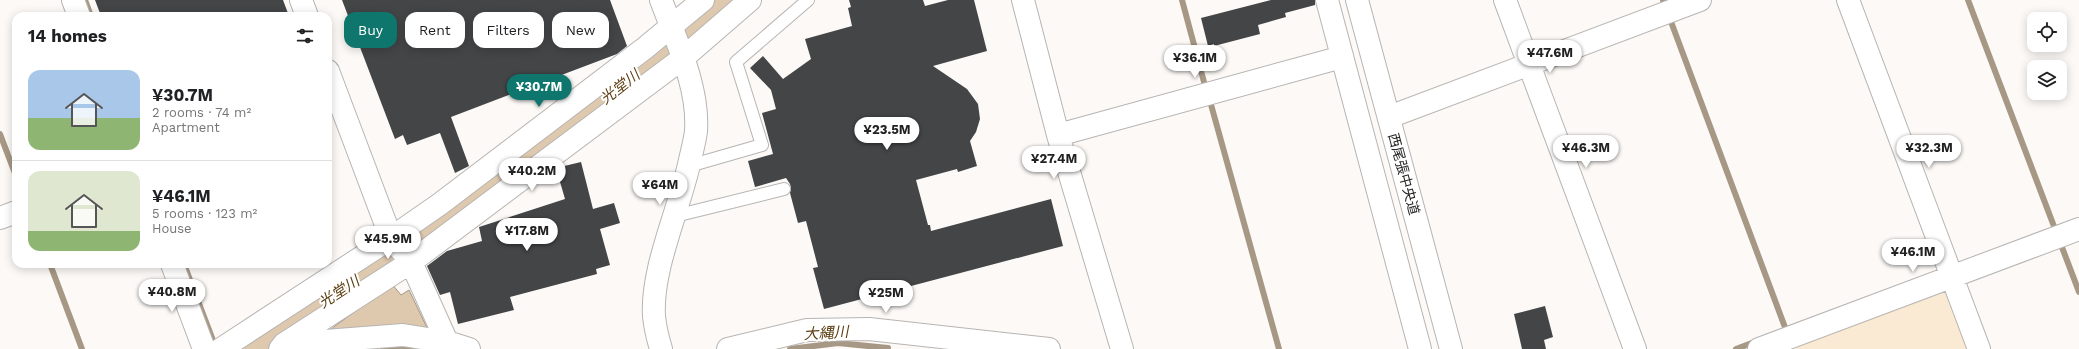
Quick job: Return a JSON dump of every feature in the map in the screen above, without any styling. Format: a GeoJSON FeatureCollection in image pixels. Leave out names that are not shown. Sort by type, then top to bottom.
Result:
{"type":"FeatureCollection","features":[{"type":"Feature","properties":{"kind":"street"},"geometry":{"type":"LineString","coordinates":[[73,0],[78,12]]}},
{"type":"Feature","properties":{"kind":"street"},"geometry":{"type":"LineString","coordinates":[[301,0],[306,12]]}},
{"type":"Feature","properties":{"kind":"street"},"geometry":{"type":"LineString","coordinates":[[661,0],[682,56],[694,97],[696,131],[689,166],[656,288],[654,316],[661,349]]}},
{"type":"Feature","properties":{"kind":"street"},"geometry":{"type":"LineString","coordinates":[[221,349],[392,239],[672,29],[703,0]]}},
{"type":"Feature","properties":{"kind":"street"},"geometry":{"type":"LineString","coordinates":[[282,346],[410,260],[682,56],[750,0]]}},
{"type":"Feature","properties":{"kind":"street"},"geometry":{"type":"LineString","coordinates":[[1023,0],[1058,135],[1122,349]]}},
{"type":"Feature","properties":{"kind":"street","name":"西尾張中央道"},"geometry":{"type":"LineString","coordinates":[[1327,0],[1420,349]]}},
{"type":"Feature","properties":{"kind":"street","name":"西尾張中央道"},"geometry":{"type":"LineString","coordinates":[[1357,0],[1451,349]]}},
{"type":"Feature","properties":{"kind":"street"},"geometry":{"type":"LineString","coordinates":[[1505,0],[1636,349]]}},
{"type":"Feature","properties":{"kind":"street"},"geometry":{"type":"LineString","coordinates":[[1389,117],[1700,0]]}},
{"type":"Feature","properties":{"kind":"street"},"geometry":{"type":"LineString","coordinates":[[1848,0],[1979,349]]}},
{"type":"Feature","properties":{"kind":"street"},"geometry":{"type":"LineString","coordinates":[[1058,135],[1342,57]]}},
{"type":"Feature","properties":{"kind":"street"},"geometry":{"type":"LineString","coordinates":[[332,81],[392,239],[410,260],[448,342]]}},
{"type":"Feature","properties":{"kind":"street"},"geometry":{"type":"LineString","coordinates":[[0,218],[12,214]]}},
{"type":"Feature","properties":{"kind":"street"},"geometry":{"type":"LineString","coordinates":[[1759,349],[2079,229]]}},
{"type":"Feature","properties":{"kind":"street"},"geometry":{"type":"LineString","coordinates":[[174,268],[204,349]]}},
{"type":"Feature","properties":{"kind":"street"},"geometry":{"type":"LineString","coordinates":[[728,349],[807,330],[869,329],[906,341],[1049,349]]}},
{"type":"Feature","properties":{"kind":"street"},"geometry":{"type":"LineString","coordinates":[[282,346],[403,335],[448,342],[469,349]]}},
{"type":"Feature","properties":{"kind":"lane"},"geometry":{"type":"LineString","coordinates":[[689,166],[762,145],[736,62],[808,0]]}},
{"type":"Feature","properties":{"kind":"lane"},"geometry":{"type":"LineString","coordinates":[[675,216],[784,189]]}},
{"type":"Feature","properties":{"kind":"shaded area"},"geometry":{"type":"Polygon","coordinates":[[[392,284],[401,295],[409,290],[429,332],[327,332],[392,284]]]}},
{"type":"Feature","properties":{"kind":"shaded area"},"geometry":{"type":"Polygon","coordinates":[[[1948,287],[1972,349],[1796,349],[1794,344],[1948,287]]]}},
{"type":"Feature","properties":{"kind":"building"},"geometry":{"type":"Polygon","coordinates":[[[95,0],[283,0],[288,12],[100,12],[95,0]]]}},
{"type":"Feature","properties":{"kind":"building"},"geometry":{"type":"Polygon","coordinates":[[[342,0],[610,0],[627,46],[617,54],[451,117],[469,166],[455,173],[440,133],[407,145],[403,135],[395,139],[360,48],[397,48],[397,12],[347,12],[342,0]]]}},
{"type":"Feature","properties":{"kind":"building"},"geometry":{"type":"Polygon","coordinates":[[[849,0],[923,0],[925,6],[948,0],[974,0],[987,51],[933,66],[967,89],[978,104],[980,119],[976,132],[970,141],[977,166],[958,172],[957,169],[916,180],[928,225],[930,225],[931,231],[1051,199],[1063,246],[824,309],[813,268],[818,267],[806,221],[798,223],[790,193],[790,184],[786,178],[755,187],[748,161],[773,154],[762,113],[776,109],[771,90],[750,68],[763,56],[783,79],[811,59],[805,39],[852,26],[848,8],[851,7],[849,0]]]}},
{"type":"Feature","properties":{"kind":"building"},"geometry":{"type":"Polygon","coordinates":[[[1271,0],[1315,0],[1315,5],[1285,13],[1286,17],[1258,25],[1260,34],[1214,46],[1214,44],[1208,46],[1201,18],[1271,0]]]}},
{"type":"Feature","properties":{"kind":"building"},"geometry":{"type":"Polygon","coordinates":[[[581,162],[593,209],[614,203],[620,223],[600,229],[610,265],[596,269],[597,274],[510,297],[514,310],[458,324],[450,292],[440,295],[427,266],[447,251],[482,241],[479,227],[565,199],[556,168],[581,162]]]}},
{"type":"Feature","properties":{"kind":"building"},"geometry":{"type":"Polygon","coordinates":[[[1545,306],[1553,337],[1544,340],[1546,349],[1522,349],[1514,314],[1545,306]]]}},
{"type":"Feature","properties":{"kind":"waterway"},"geometry":{"type":"LineString","coordinates":[[85,0],[90,12]]}},
{"type":"Feature","properties":{"kind":"waterway","name":"光堂川"},"geometry":{"type":"LineString","coordinates":[[253,349],[411,245],[548,140],[623,86],[729,0]]}},
{"type":"Feature","properties":{"kind":"waterway"},"geometry":{"type":"LineString","coordinates":[[1182,0],[1204,82]]}},
{"type":"Feature","properties":{"kind":"waterway"},"geometry":{"type":"LineString","coordinates":[[1663,0],[1665,6]]}},
{"type":"Feature","properties":{"kind":"waterway"},"geometry":{"type":"LineString","coordinates":[[1968,0],[2055,229]]}},
{"type":"Feature","properties":{"kind":"waterway"},"geometry":{"type":"LineString","coordinates":[[1670,19],[1786,330],[1782,332]]}},
{"type":"Feature","properties":{"kind":"waterway"},"geometry":{"type":"LineString","coordinates":[[1210,101],[1279,349]]}},
{"type":"Feature","properties":{"kind":"waterway"},"geometry":{"type":"LineString","coordinates":[[0,134],[12,166]]}},
{"type":"Feature","properties":{"kind":"waterway"},"geometry":{"type":"LineString","coordinates":[[2060,242],[2079,292]]}},
{"type":"Feature","properties":{"kind":"waterway"},"geometry":{"type":"LineString","coordinates":[[52,268],[82,349]]}},
{"type":"Feature","properties":{"kind":"waterway"},"geometry":{"type":"LineString","coordinates":[[186,268],[214,343]]}},
{"type":"Feature","properties":{"kind":"waterway"},"geometry":{"type":"LineString","coordinates":[[1736,349],[1757,341]]}},
{"type":"Feature","properties":{"kind":"waterway","name":"大縄川"},"geometry":{"type":"LineString","coordinates":[[790,349],[838,343],[888,348]]}},
{"type":"Feature","properties":{"kind":"waterway","name":"大縄川"},"geometry":{"type":"LineString","coordinates":[[383,349],[417,349]]}}]}
